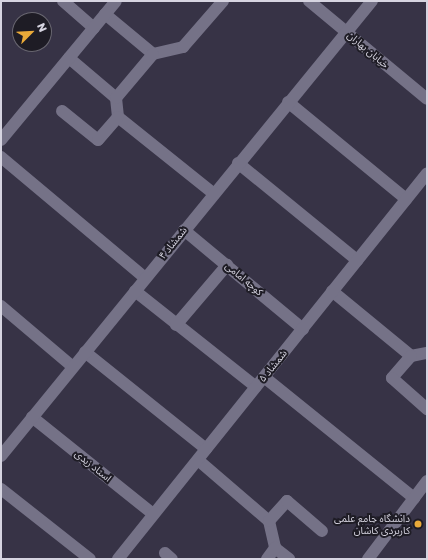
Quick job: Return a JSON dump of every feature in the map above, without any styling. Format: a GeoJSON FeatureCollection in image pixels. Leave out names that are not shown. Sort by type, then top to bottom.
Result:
{"type":"FeatureCollection","features":[{"type":"Feature","properties":{"kind":"street"},"geometry":{"type":"LineString","coordinates":[[63,1],[94,28]]}},
{"type":"Feature","properties":{"kind":"street"},"geometry":{"type":"LineString","coordinates":[[1,140],[116,1]]}},
{"type":"Feature","properties":{"kind":"street"},"geometry":{"type":"LineString","coordinates":[[116,98],[153,54],[183,47],[223,1]]}},
{"type":"Feature","properties":{"kind":"street","name":"خیابان بهاران"},"geometry":{"type":"LineString","coordinates":[[310,1],[427,99]]}},
{"type":"Feature","properties":{"kind":"street","name":"شمشاد ۴"},"geometry":{"type":"LineString","coordinates":[[1,456],[345,31],[372,1]]}},
{"type":"Feature","properties":{"kind":"street"},"geometry":{"type":"LineString","coordinates":[[105,14],[153,54]]}},
{"type":"Feature","properties":{"kind":"street"},"geometry":{"type":"LineString","coordinates":[[69,58],[116,98],[118,117],[214,194]]}},
{"type":"Feature","properties":{"kind":"street"},"geometry":{"type":"LineString","coordinates":[[288,102],[406,199]]}},
{"type":"Feature","properties":{"kind":"street"},"geometry":{"type":"LineString","coordinates":[[62,111],[98,140],[118,117]]}},
{"type":"Feature","properties":{"kind":"street"},"geometry":{"type":"LineString","coordinates":[[1,157],[145,278]]}},
{"type":"Feature","properties":{"kind":"street"},"geometry":{"type":"LineString","coordinates":[[238,163],[357,260]]}},
{"type":"Feature","properties":{"kind":"street","name":"شمشاد ۵"},"geometry":{"type":"LineString","coordinates":[[118,559],[427,173]]}},
{"type":"Feature","properties":{"kind":"street","name":"کوچه امامی"},"geometry":{"type":"LineString","coordinates":[[184,230],[303,328]]}},
{"type":"Feature","properties":{"kind":"street"},"geometry":{"type":"LineString","coordinates":[[176,325],[227,265]]}},
{"type":"Feature","properties":{"kind":"street"},"geometry":{"type":"LineString","coordinates":[[135,291],[176,325],[260,382],[414,498]]}},
{"type":"Feature","properties":{"kind":"street"},"geometry":{"type":"LineString","coordinates":[[332,291],[411,356]]}},
{"type":"Feature","properties":{"kind":"street"},"geometry":{"type":"LineString","coordinates":[[1,306],[73,367]]}},
{"type":"Feature","properties":{"kind":"street"},"geometry":{"type":"LineString","coordinates":[[85,352],[206,449]]}},
{"type":"Feature","properties":{"kind":"street"},"geometry":{"type":"LineString","coordinates":[[427,353],[411,356],[392,378],[427,409]]}},
{"type":"Feature","properties":{"kind":"street","name":"استاد زیدی"},"geometry":{"type":"LineString","coordinates":[[32,418],[153,514]]}},
{"type":"Feature","properties":{"kind":"street"},"geometry":{"type":"LineString","coordinates":[[198,460],[269,521],[275,548],[289,559]]}},
{"type":"Feature","properties":{"kind":"street"},"geometry":{"type":"LineString","coordinates":[[368,559],[427,481]]}},
{"type":"Feature","properties":{"kind":"street"},"geometry":{"type":"LineString","coordinates":[[1,489],[90,559]]}},
{"type":"Feature","properties":{"kind":"street"},"geometry":{"type":"LineString","coordinates":[[269,521],[287,501],[322,530]]}},
{"type":"Feature","properties":{"kind":"street"},"geometry":{"type":"LineString","coordinates":[[267,559],[275,548]]}},
{"type":"Feature","properties":{"kind":"place","name":"دانشگاه جامع علمی کاربردی کاشان"},"geometry":{"type":"Point","coordinates":[418,524]}}]}
